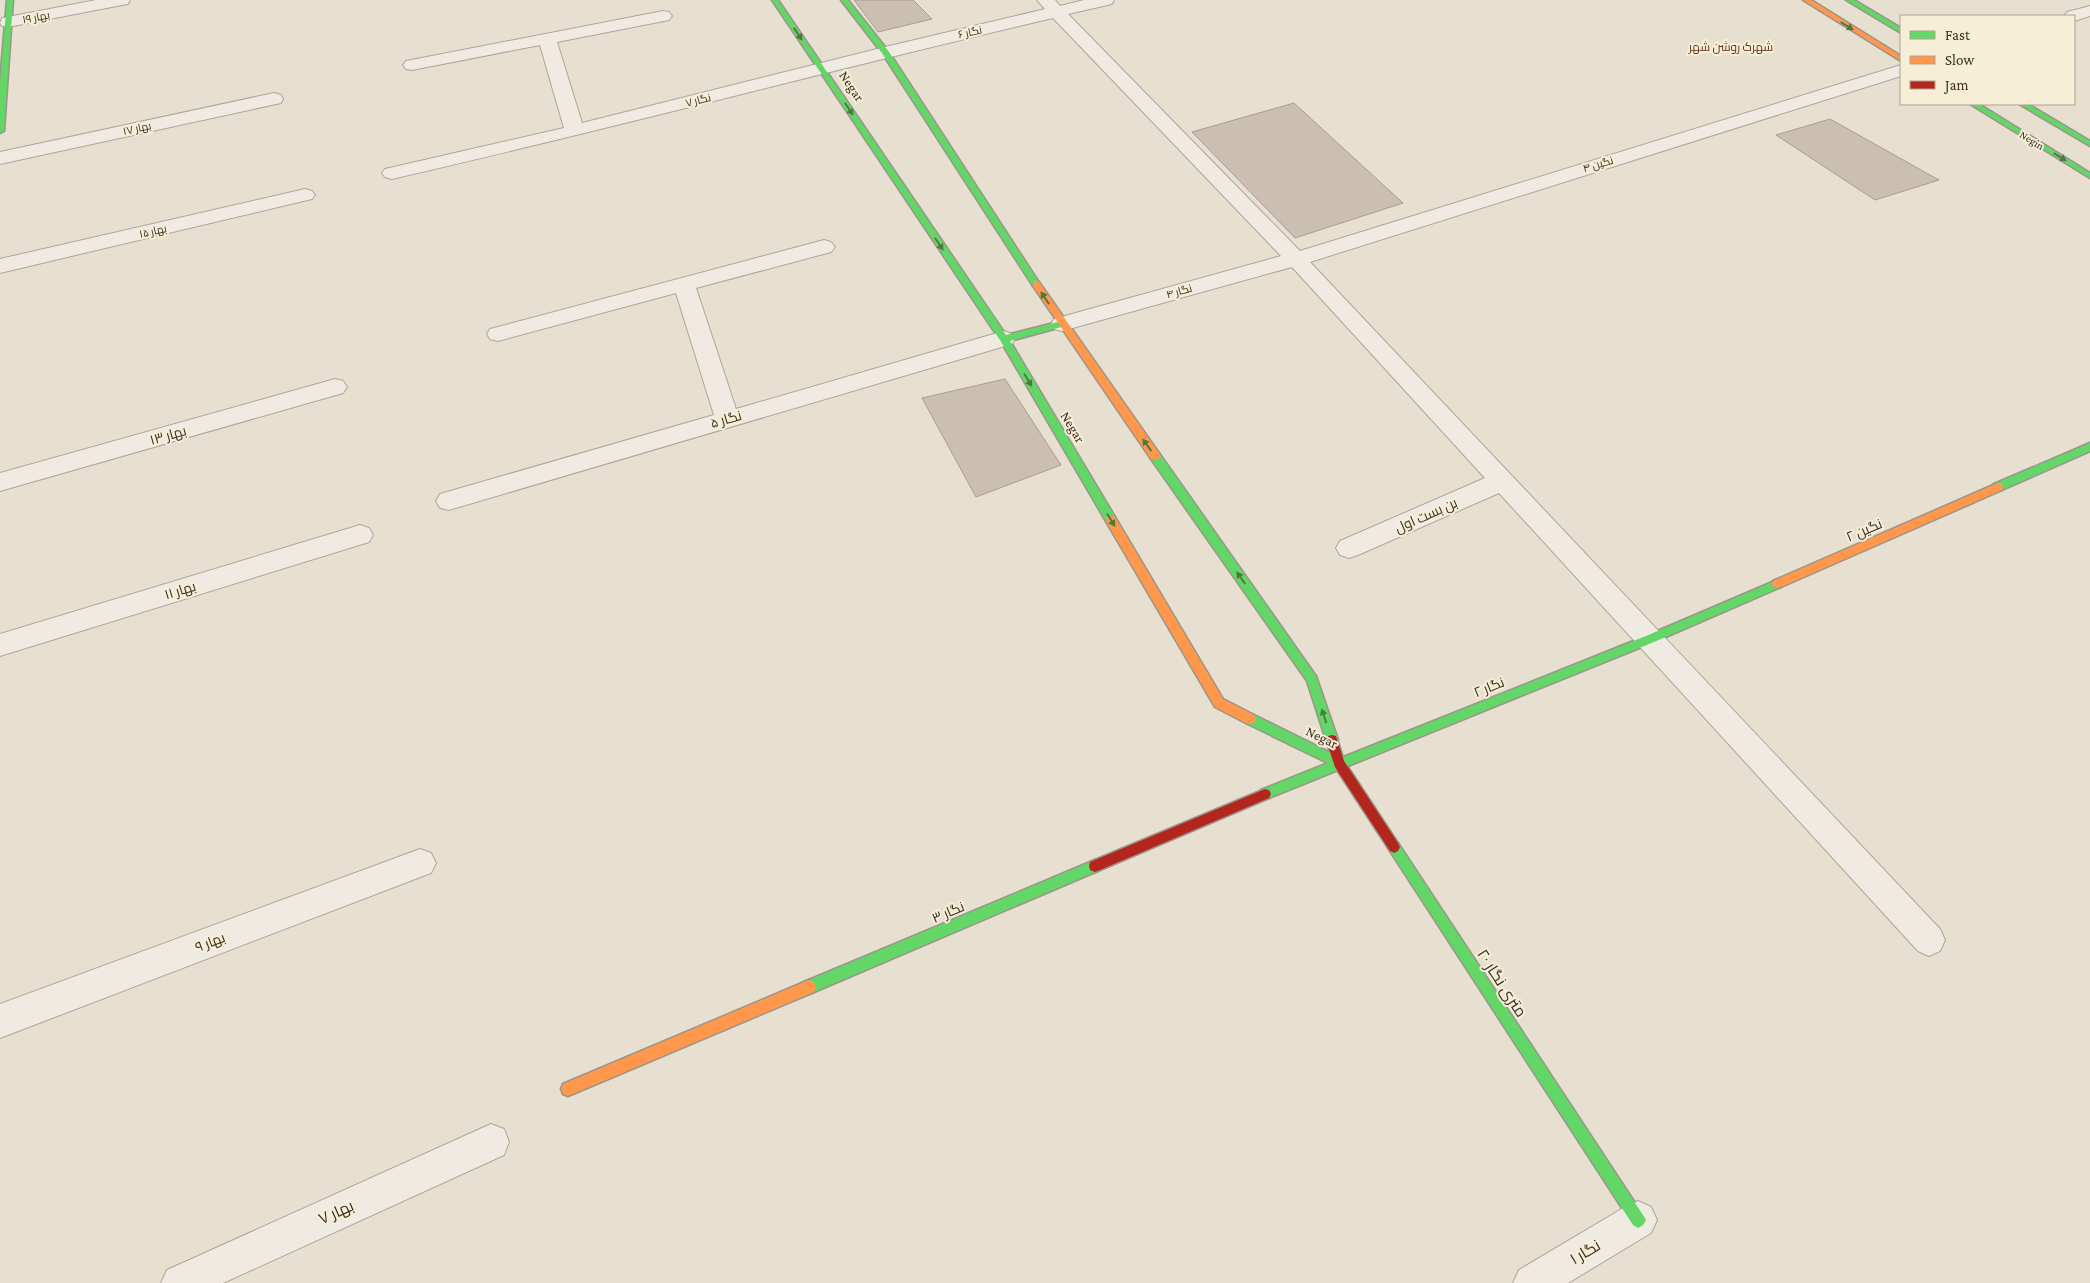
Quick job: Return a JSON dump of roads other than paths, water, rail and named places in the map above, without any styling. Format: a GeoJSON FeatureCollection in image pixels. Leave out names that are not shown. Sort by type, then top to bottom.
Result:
{"type":"FeatureCollection","features":[{"type":"Feature","properties":{"kind":"street"},"geometry":{"type":"LineString","coordinates":[[0,131],[10,0]]}},
{"type":"Feature","properties":{"kind":"street","name":"بهار ۱۹"},"geometry":{"type":"LineString","coordinates":[[8,22],[122,0]]}},
{"type":"Feature","properties":{"kind":"street","name":"Negar"},"geometry":{"type":"LineString","coordinates":[[775,0],[1004,339],[1219,703],[1339,763]]}},
{"type":"Feature","properties":{"kind":"street","name":"Negar"},"geometry":{"type":"LineString","coordinates":[[844,0],[885,52],[1062,324],[1312,679],[1339,763]]}},
{"type":"Feature","properties":{"kind":"street","name":"نگار ۶"},"geometry":{"type":"LineString","coordinates":[[822,68],[1050,6],[1106,0]]}},
{"type":"Feature","properties":{"kind":"street"},"geometry":{"type":"LineString","coordinates":[[1806,0],[1900,58]]}},
{"type":"Feature","properties":{"kind":"street"},"geometry":{"type":"LineString","coordinates":[[1849,0],[1900,30]]}},
{"type":"Feature","properties":{"kind":"street"},"geometry":{"type":"LineString","coordinates":[[1050,6],[1296,259],[1929,940]]}},
{"type":"Feature","properties":{"kind":"street"},"geometry":{"type":"LineString","coordinates":[[2075,15],[2090,11]]}},
{"type":"Feature","properties":{"kind":"street"},"geometry":{"type":"LineString","coordinates":[[412,65],[663,16]]}},
{"type":"Feature","properties":{"kind":"street"},"geometry":{"type":"LineString","coordinates":[[547,39],[574,131]]}},
{"type":"Feature","properties":{"kind":"street","name":"نگار ۷"},"geometry":{"type":"LineString","coordinates":[[392,173],[574,131],[822,68]]}},
{"type":"Feature","properties":{"kind":"street","name":"نگین ۴"},"geometry":{"type":"LineString","coordinates":[[1296,259],[1900,70]]}},
{"type":"Feature","properties":{"kind":"street","name":"بهار ۱۷"},"geometry":{"type":"LineString","coordinates":[[0,158],[274,99]]}},
{"type":"Feature","properties":{"kind":"street","name":"Negin"},"geometry":{"type":"LineString","coordinates":[[1976,105],[2090,176]]}},
{"type":"Feature","properties":{"kind":"street","name":"Negin"},"geometry":{"type":"LineString","coordinates":[[2025,105],[2090,144]]}},
{"type":"Feature","properties":{"kind":"street","name":"بهار ۱۵"},"geometry":{"type":"LineString","coordinates":[[0,266],[305,195]]}},
{"type":"Feature","properties":{"kind":"street"},"geometry":{"type":"LineString","coordinates":[[498,334],[824,246]]}},
{"type":"Feature","properties":{"kind":"street","name":"نگار ۴"},"geometry":{"type":"LineString","coordinates":[[1062,324],[1296,259]]}},
{"type":"Feature","properties":{"kind":"street"},"geometry":{"type":"LineString","coordinates":[[684,283],[727,418]]}},
{"type":"Feature","properties":{"kind":"street"},"geometry":{"type":"LineString","coordinates":[[1004,339],[1062,324]]}},
{"type":"Feature","properties":{"kind":"street","name":"نگار ۵"},"geometry":{"type":"LineString","coordinates":[[449,501],[727,418],[1004,339]]}},
{"type":"Feature","properties":{"kind":"street","name":"بهار ۱۳"},"geometry":{"type":"LineString","coordinates":[[0,482],[335,387]]}},
{"type":"Feature","properties":{"kind":"street","name":"نگین ۲"},"geometry":{"type":"LineString","coordinates":[[1650,639],[2090,447]]}},
{"type":"Feature","properties":{"kind":"street","name":"بن بست اول"},"geometry":{"type":"LineString","coordinates":[[1349,548],[1503,481]]}},
{"type":"Feature","properties":{"kind":"street","name":"بهار ۱۱"},"geometry":{"type":"LineString","coordinates":[[0,645],[360,535]]}},
{"type":"Feature","properties":{"kind":"street","name":"نگار ۲"},"geometry":{"type":"LineString","coordinates":[[1339,763],[1650,639]]}},
{"type":"Feature","properties":{"kind":"street","name":"نگار ۳"},"geometry":{"type":"LineString","coordinates":[[568,1089],[1339,763]]}},
{"type":"Feature","properties":{"kind":"street","name":"۲۰ متری نگار"},"geometry":{"type":"LineString","coordinates":[[1339,763],[1638,1220]]}},
{"type":"Feature","properties":{"kind":"street","name":"بهار ۹"},"geometry":{"type":"LineString","coordinates":[[0,1021],[420,863]]}},
{"type":"Feature","properties":{"kind":"street","name":"بهار ۷"},"geometry":{"type":"LineString","coordinates":[[180,1283],[491,1142]]}},
{"type":"Feature","properties":{"kind":"street","name":"نگار ۱"},"geometry":{"type":"LineString","coordinates":[[1532,1283],[1638,1220]]}},
{"type":"Feature","properties":{"kind":"district","name":"شهرک روشن شهر"},"geometry":{"type":"Point","coordinates":[1731,47]}}]}
